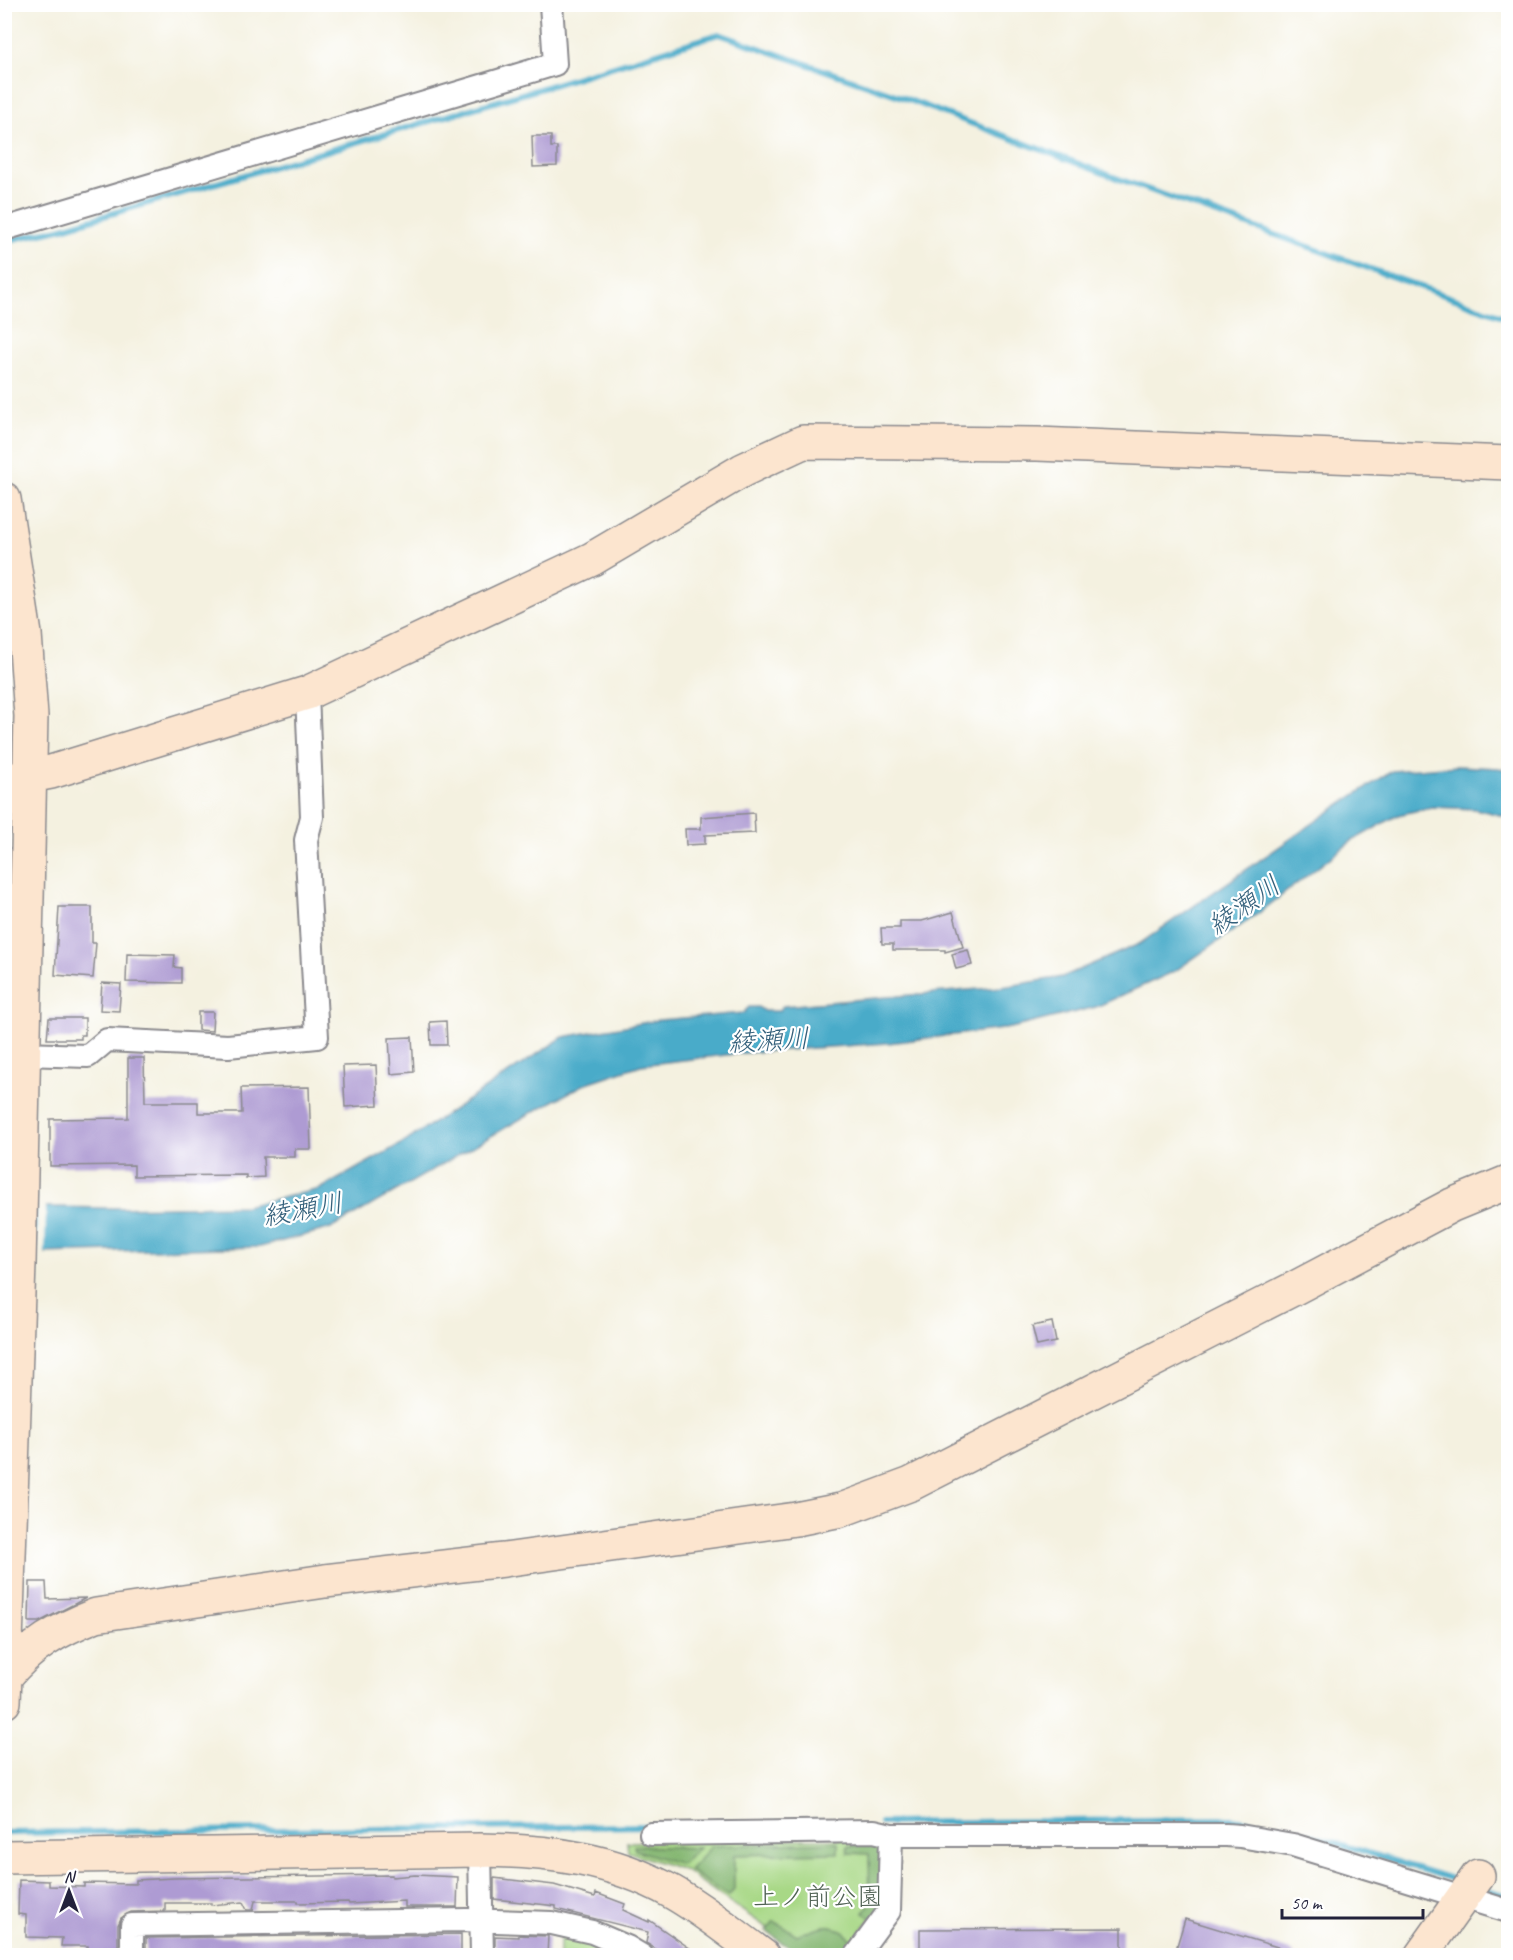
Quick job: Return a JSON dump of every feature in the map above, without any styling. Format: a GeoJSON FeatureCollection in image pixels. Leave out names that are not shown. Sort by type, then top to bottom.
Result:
{"type":"FeatureCollection","features":[{"type":"Feature","properties":{"kind":"street"},"geometry":{"type":"LineString","coordinates":[[4,229],[555,64],[551,4]]}},
{"type":"Feature","properties":{"kind":"street"},"geometry":{"type":"LineString","coordinates":[[18,779],[51,772],[307,693],[592,559],[744,470],[802,442],[1037,444],[1509,463]]}},
{"type":"Feature","properties":{"kind":"street"},"geometry":{"type":"LineString","coordinates":[[4,499],[25,634],[31,716],[18,779],[23,1054],[19,1264],[4,1702]]}},
{"type":"Feature","properties":{"kind":"street"},"geometry":{"type":"LineString","coordinates":[[23,1054],[88,1056],[107,1040],[228,1046],[316,1036],[306,840],[312,818],[307,693]]}},
{"type":"Feature","properties":{"kind":"street"},"geometry":{"type":"LineString","coordinates":[[5,1678],[21,1658],[45,1640],[70,1625],[96,1615],[325,1581],[504,1560],[796,1519],[841,1510],[911,1484],[1452,1205],[1509,1182]]}},
{"type":"Feature","properties":{"kind":"street"},"geometry":{"type":"LineString","coordinates":[[651,1834],[874,1832],[891,1835],[1240,1836],[1293,1845],[1471,1887],[1509,1911]]}},
{"type":"Feature","properties":{"kind":"street"},"geometry":{"type":"LineString","coordinates":[[856,1956],[889,1911],[891,1835]]}},
{"type":"Feature","properties":{"kind":"street"},"geometry":{"type":"LineString","coordinates":[[480,1850],[482,1956]]}},
{"type":"Feature","properties":{"kind":"street"},"geometry":{"type":"LineString","coordinates":[[4,1857],[480,1850],[529,1851],[571,1856],[605,1864],[672,1892],[763,1956]]}},
{"type":"Feature","properties":{"kind":"street"},"geometry":{"type":"LineString","coordinates":[[1421,1956],[1471,1887]]}},
{"type":"Feature","properties":{"kind":"street"},"geometry":{"type":"LineString","coordinates":[[132,1956],[132,1925],[482,1920],[552,1923],[582,1929],[627,1947],[642,1956]]}},
{"type":"Feature","properties":{"kind":"green space","name":"上ノ前公園"},"geometry":{"type":"Polygon","coordinates":[[[873,1838],[880,1846],[880,1906],[843,1955],[806,1955],[684,1870],[628,1852],[627,1842],[873,1838]]]}},
{"type":"Feature","properties":{"kind":"green space"},"geometry":{"type":"Polygon","coordinates":[[[838,1842],[838,1853],[734,1855],[734,1890],[728,1896],[689,1870],[712,1846],[838,1842]]]}},
{"type":"Feature","properties":{"kind":"green space"},"geometry":{"type":"Polygon","coordinates":[[[634,1846],[699,1848],[681,1864],[635,1850],[634,1846]]]}},
{"type":"Feature","properties":{"kind":"green space"},"geometry":{"type":"Polygon","coordinates":[[[847,1846],[884,1846],[884,1905],[874,1919],[864,1913],[870,1902],[869,1854],[848,1853],[847,1846]]]}},
{"type":"Feature","properties":{"kind":"green space"},"geometry":{"type":"Polygon","coordinates":[[[774,1921],[797,1935],[823,1926],[835,1927],[856,1943],[846,1955],[800,1955],[766,1931],[774,1921]]]}},
{"type":"Feature","properties":{"kind":"green space"},"geometry":{"type":"Polygon","coordinates":[[[560,1935],[588,1941],[614,1952],[614,1955],[560,1955],[560,1935]]]}},
{"type":"Feature","properties":{"kind":"water","name":"綾瀬川"},"geometry":{"type":"Polygon","coordinates":[[[1457,766],[1499,768],[1508,771],[1508,817],[1475,809],[1432,807],[1398,815],[1352,841],[1259,913],[1175,971],[1096,1007],[1011,1028],[888,1043],[743,1053],[641,1065],[587,1083],[332,1228],[260,1247],[5,1254],[4,1206],[107,1208],[245,1206],[320,1189],[406,1141],[563,1037],[659,1020],[743,1013],[749,1007],[758,1007],[764,1011],[779,1011],[783,1006],[1002,987],[1062,977],[1139,944],[1342,803],[1392,771],[1457,766]]]}},
{"type":"Feature","properties":{"kind":"pier"},"geometry":{"type":"Polygon","coordinates":[[[37,1204],[46,1204],[45,1255],[36,1255],[37,1204]]]}},
{"type":"Feature","properties":{"kind":"building"},"geometry":{"type":"Polygon","coordinates":[[[532,136],[551,136],[551,147],[557,147],[557,166],[533,167],[532,136]]]}},
{"type":"Feature","properties":{"kind":"building"},"geometry":{"type":"Polygon","coordinates":[[[754,813],[755,833],[705,835],[705,844],[686,845],[685,829],[701,829],[701,817],[754,813]]]}},
{"type":"Feature","properties":{"kind":"building"},"geometry":{"type":"Polygon","coordinates":[[[59,907],[92,907],[92,943],[96,943],[93,978],[55,975],[59,907]]]}},
{"type":"Feature","properties":{"kind":"building"},"geometry":{"type":"Polygon","coordinates":[[[953,912],[963,947],[945,952],[945,950],[893,950],[893,944],[882,944],[881,928],[900,928],[900,921],[922,921],[953,912]]]}},
{"type":"Feature","properties":{"kind":"building"},"geometry":{"type":"Polygon","coordinates":[[[968,950],[972,965],[956,969],[952,954],[968,950]]]}},
{"type":"Feature","properties":{"kind":"building"},"geometry":{"type":"Polygon","coordinates":[[[127,954],[175,955],[174,967],[181,968],[181,983],[126,982],[127,954]]]}},
{"type":"Feature","properties":{"kind":"building"},"geometry":{"type":"Polygon","coordinates":[[[102,983],[121,984],[119,1011],[100,1010],[102,983]]]}},
{"type":"Feature","properties":{"kind":"building"},"geometry":{"type":"Polygon","coordinates":[[[198,1012],[213,1012],[212,1031],[198,1030],[198,1012]]]}},
{"type":"Feature","properties":{"kind":"building"},"geometry":{"type":"Polygon","coordinates":[[[49,1018],[85,1018],[85,1035],[81,1035],[81,1039],[47,1039],[49,1018]]]}},
{"type":"Feature","properties":{"kind":"building"},"geometry":{"type":"Polygon","coordinates":[[[446,1021],[447,1045],[431,1045],[430,1022],[446,1021]]]}},
{"type":"Feature","properties":{"kind":"building"},"geometry":{"type":"Polygon","coordinates":[[[412,1037],[414,1072],[391,1074],[389,1038],[412,1037]]]}},
{"type":"Feature","properties":{"kind":"building"},"geometry":{"type":"Polygon","coordinates":[[[128,1058],[144,1058],[145,1102],[198,1102],[198,1113],[242,1113],[241,1088],[309,1087],[311,1149],[295,1149],[295,1157],[263,1157],[264,1177],[246,1178],[246,1175],[134,1176],[134,1165],[50,1166],[50,1119],[128,1118],[128,1058]]]}},
{"type":"Feature","properties":{"kind":"building"},"geometry":{"type":"Polygon","coordinates":[[[376,1065],[378,1105],[345,1107],[343,1066],[376,1065]]]}},
{"type":"Feature","properties":{"kind":"building"},"geometry":{"type":"Polygon","coordinates":[[[1052,1322],[1056,1342],[1037,1346],[1032,1326],[1052,1322]]]}},
{"type":"Feature","properties":{"kind":"building"},"geometry":{"type":"Polygon","coordinates":[[[30,1582],[46,1582],[47,1599],[86,1598],[39,1622],[29,1622],[30,1582]]]}},
{"type":"Feature","properties":{"kind":"building"},"geometry":{"type":"Polygon","coordinates":[[[392,1875],[392,1877],[415,1875],[458,1877],[457,1907],[405,1907],[405,1901],[349,1904],[348,1902],[255,1901],[253,1910],[247,1910],[243,1902],[211,1905],[211,1903],[165,1903],[165,1911],[131,1912],[121,1918],[118,1925],[118,1956],[88,1956],[88,1946],[61,1946],[62,1938],[26,1937],[26,1915],[18,1914],[19,1880],[49,1881],[49,1886],[84,1887],[84,1883],[136,1884],[136,1880],[174,1878],[392,1875]]]}},
{"type":"Feature","properties":{"kind":"building"},"geometry":{"type":"Polygon","coordinates":[[[494,1878],[554,1885],[595,1897],[596,1893],[625,1904],[623,1910],[649,1922],[649,1920],[701,1956],[667,1956],[646,1943],[648,1932],[556,1909],[556,1906],[494,1899],[494,1878]]]}},
{"type":"Feature","properties":{"kind":"building"},"geometry":{"type":"Polygon","coordinates":[[[1185,1919],[1294,1952],[1293,1956],[1174,1956],[1185,1919]]]}},
{"type":"Feature","properties":{"kind":"building"},"geometry":{"type":"Polygon","coordinates":[[[1122,1928],[1122,1956],[920,1956],[920,1929],[1122,1928]]]}},
{"type":"Feature","properties":{"kind":"building"},"geometry":{"type":"Polygon","coordinates":[[[461,1934],[461,1956],[146,1956],[146,1938],[461,1934]]]}},
{"type":"Feature","properties":{"kind":"building"},"geometry":{"type":"Polygon","coordinates":[[[519,1935],[548,1936],[547,1956],[495,1956],[495,1936],[519,1937],[519,1935]]]}},
{"type":"Feature","properties":{"kind":"waterway"},"geometry":{"type":"LineString","coordinates":[[4,241],[59,229],[719,34],[896,95],[1119,179],[1508,318]]}},
{"type":"Feature","properties":{"kind":"waterway"},"geometry":{"type":"LineString","coordinates":[[881,1823],[1233,1819],[1295,1830],[1462,1882]]}},
{"type":"Feature","properties":{"kind":"waterway"},"geometry":{"type":"LineString","coordinates":[[4,1833],[652,1826]]}},
{"type":"Feature","properties":{"kind":"waterway"},"geometry":{"type":"LineString","coordinates":[[1480,1888],[1508,1896]]}}]}
